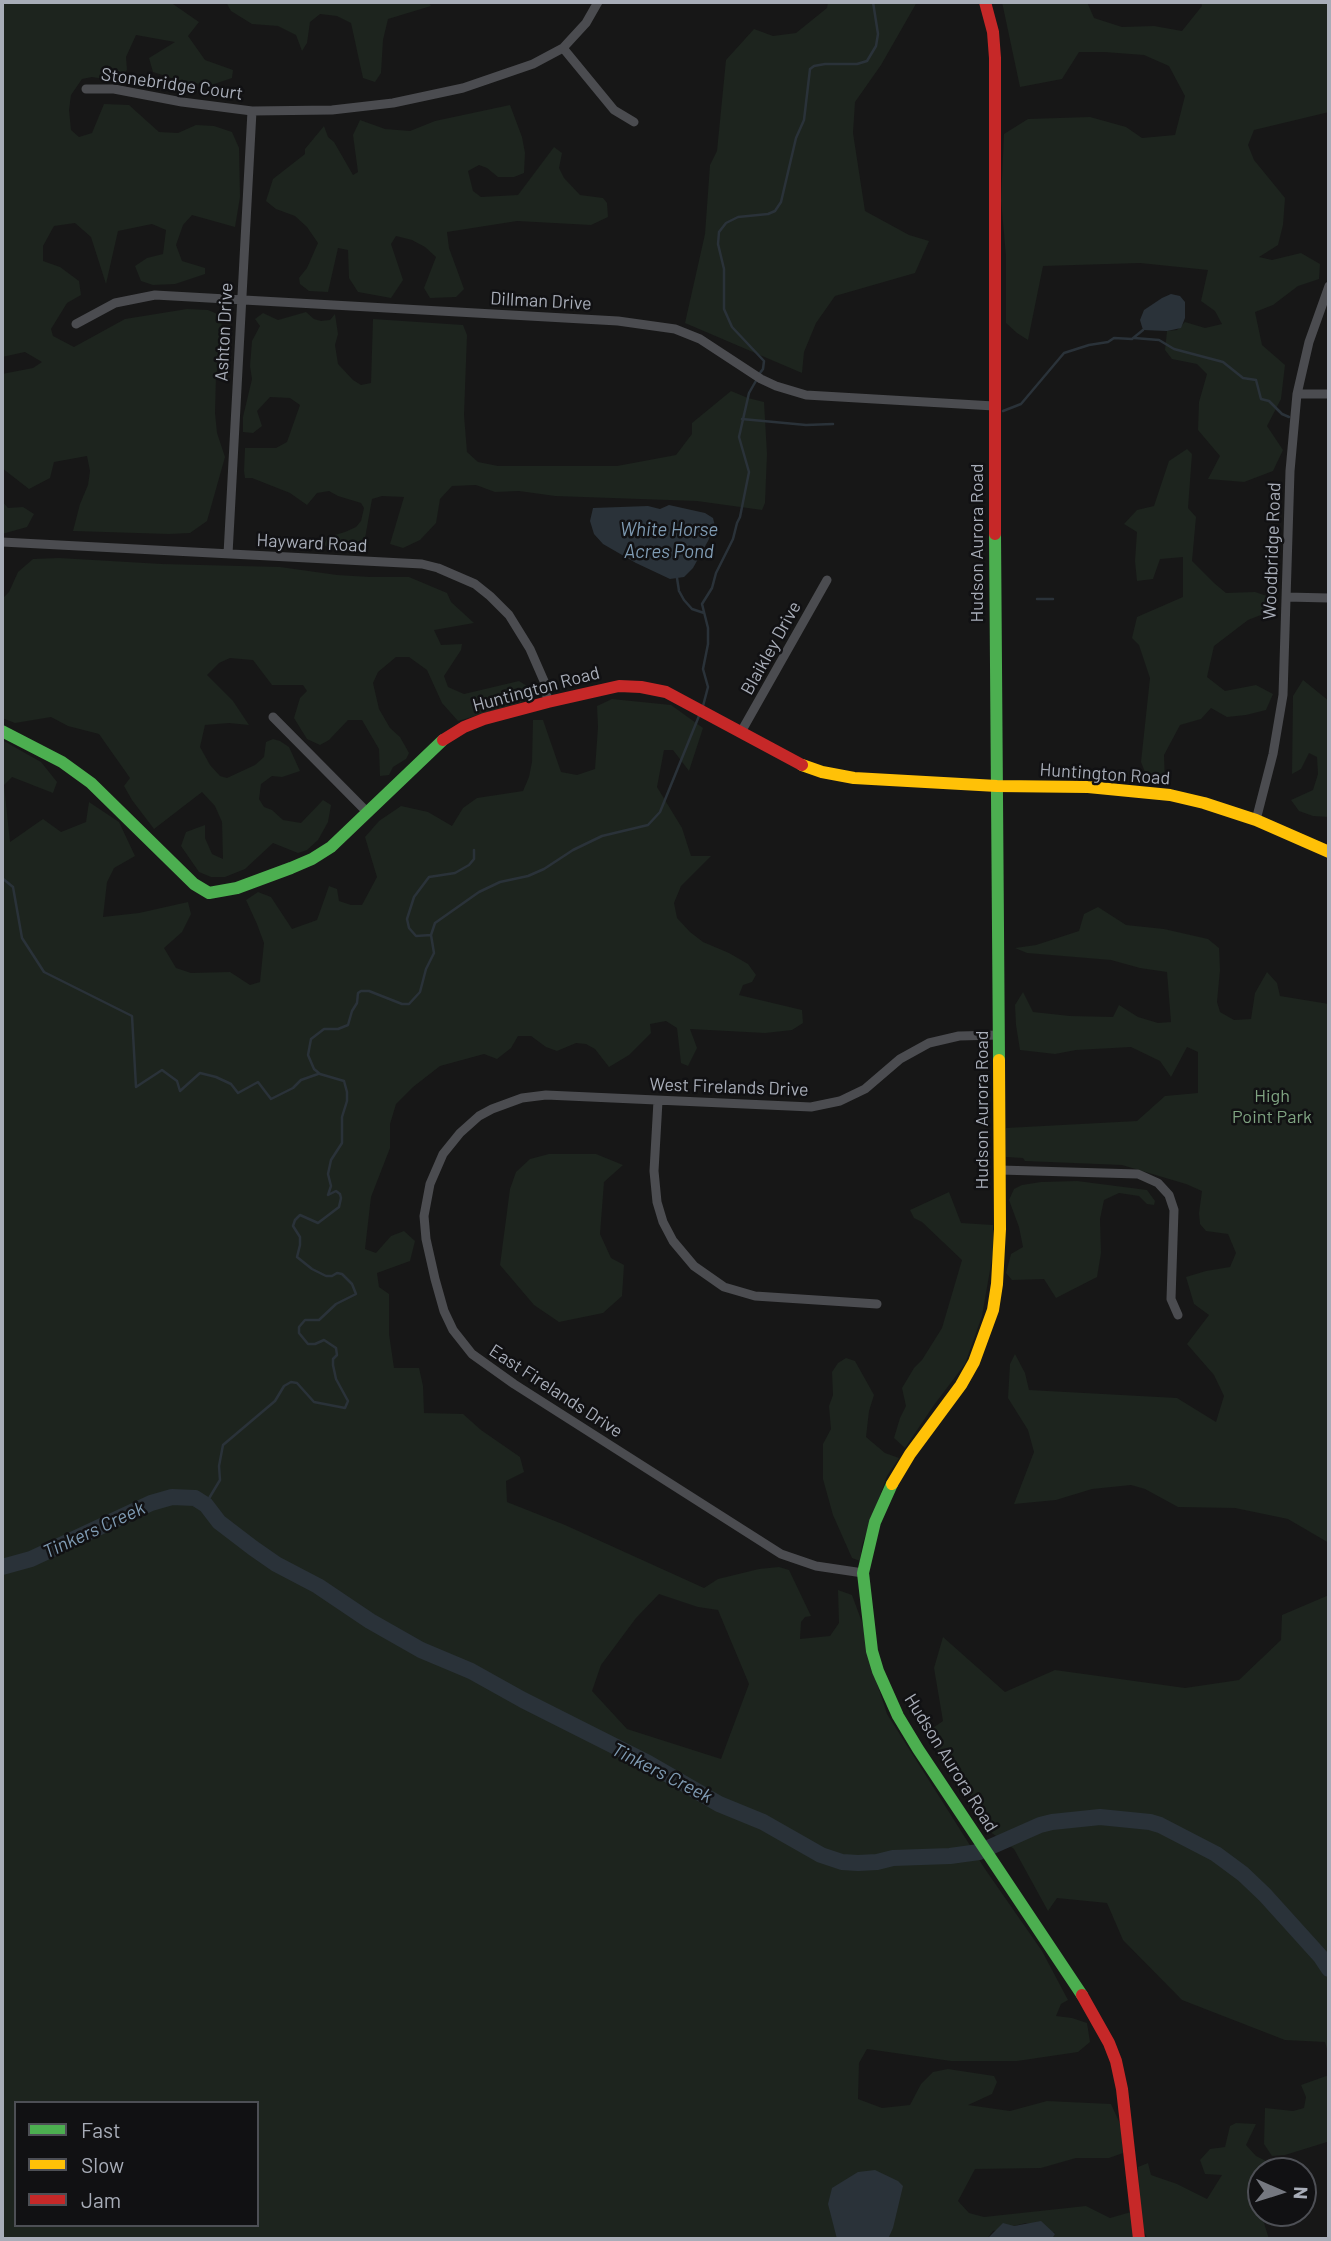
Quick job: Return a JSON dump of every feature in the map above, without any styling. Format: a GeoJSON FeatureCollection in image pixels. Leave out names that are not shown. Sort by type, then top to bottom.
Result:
{"type":"FeatureCollection","features":[{"type":"Feature","properties":{"kind":"street","name":"Stonebridge Court"},"geometry":{"type":"LineString","coordinates":[[86,89],[114,89],[181,102],[252,111],[332,110],[422,97],[500,76],[533,64],[563,48],[586,23],[598,2]]}},
{"type":"Feature","properties":{"kind":"street","name":"Hudson Aurora Road"},"geometry":{"type":"LineString","coordinates":[[985,2],[993,32],[995,58],[994,406],[1000,1170],[997,1284],[985,1336],[974,1362],[961,1385],[893,1481],[876,1522],[863,1573],[867,1626],[872,1651],[890,1699],[918,1749],[1085,1999],[1109,2043],[1116,2061],[1126,2114],[1139,2239]]}},
{"type":"Feature","properties":{"kind":"street"},"geometry":{"type":"LineString","coordinates":[[563,48],[614,110],[634,122]]}},
{"type":"Feature","properties":{"kind":"street","name":"Ashton Drive"},"geometry":{"type":"LineString","coordinates":[[228,554],[252,111]]}},
{"type":"Feature","properties":{"kind":"street","name":"Woodbridge Road"},"geometry":{"type":"LineString","coordinates":[[1256,820],[1273,754],[1283,695],[1290,471],[1297,394],[1309,342],[1329,286]]}},
{"type":"Feature","properties":{"kind":"street","name":"Dillman Drive"},"geometry":{"type":"LineString","coordinates":[[76,324],[115,303],[155,295],[653,324],[700,339],[756,377],[806,394],[994,406]]}},
{"type":"Feature","properties":{"kind":"street"},"geometry":{"type":"LineString","coordinates":[[1297,394],[1329,394]]}},
{"type":"Feature","properties":{"kind":"street","name":"Hayward Road"},"geometry":{"type":"LineString","coordinates":[[2,542],[422,564],[459,576],[490,596],[513,621],[530,649],[544,681],[548,702]]}},
{"type":"Feature","properties":{"kind":"street","name":"Blaikley Drive"},"geometry":{"type":"LineString","coordinates":[[741,732],[827,580]]}},
{"type":"Feature","properties":{"kind":"street"},"geometry":{"type":"LineString","coordinates":[[1286,597],[1329,598]]}},
{"type":"Feature","properties":{"kind":"street","name":"Huntington Road"},"geometry":{"type":"LineString","coordinates":[[2,730],[62,762],[91,783],[194,884],[209,893],[237,888],[312,859],[338,841],[423,757],[450,736],[484,719],[604,688],[641,687],[666,692],[795,762],[822,772],[854,778],[997,786],[1088,787],[1149,792],[1204,803],[1256,820],[1329,852]]}},
{"type":"Feature","properties":{"kind":"street"},"geometry":{"type":"LineString","coordinates":[[272,717],[367,811]]}},
{"type":"Feature","properties":{"kind":"street","name":"West Firelands Drive"},"geometry":{"type":"LineString","coordinates":[[564,1096],[795,1108],[822,1106],[865,1089],[900,1059],[929,1043],[959,1036],[999,1035]]}},
{"type":"Feature","properties":{"kind":"street","name":"East Firelands Drive"},"geometry":{"type":"LineString","coordinates":[[564,1096],[522,1098],[496,1107],[460,1133],[443,1154],[426,1199],[424,1216],[426,1239],[444,1311],[453,1330],[472,1353],[494,1371],[781,1554],[816,1566],[863,1573]]}},
{"type":"Feature","properties":{"kind":"street"},"geometry":{"type":"LineString","coordinates":[[658,1101],[654,1171],[657,1202],[673,1241],[694,1266],[724,1287],[755,1296],[877,1304]]}},
{"type":"Feature","properties":{"kind":"street"},"geometry":{"type":"LineString","coordinates":[[1000,1170],[1138,1174],[1158,1183],[1169,1195],[1174,1210],[1171,1298],[1178,1315]]}},
{"type":"Feature","properties":{"kind":"green space"},"geometry":{"type":"Polygon","coordinates":[[[2,2],[170,2],[199,22],[188,36],[205,60],[233,70],[232,78],[211,85],[184,82],[153,72],[149,58],[175,42],[136,35],[126,57],[127,70],[117,81],[92,77],[82,79],[71,95],[71,130],[79,137],[92,133],[104,104],[129,105],[159,132],[178,133],[196,125],[214,126],[232,132],[239,148],[240,197],[235,227],[192,215],[183,225],[176,245],[182,261],[205,268],[205,274],[175,284],[153,285],[141,281],[135,266],[147,258],[163,254],[166,230],[152,224],[118,231],[106,284],[91,237],[75,223],[54,226],[43,246],[43,261],[60,267],[79,281],[81,295],[67,303],[51,329],[53,336],[74,347],[125,319],[187,309],[208,310],[222,316],[215,413],[217,433],[225,457],[207,521],[190,533],[73,531],[88,485],[90,471],[87,456],[54,462],[50,478],[29,489],[2,468],[2,374],[33,368],[42,362],[25,352],[2,357],[2,2]]]}},
{"type":"Feature","properties":{"kind":"green space"},"geometry":{"type":"Polygon","coordinates":[[[226,2],[428,2],[431,6],[388,19],[383,40],[381,73],[375,82],[363,78],[351,23],[337,16],[320,14],[310,22],[307,43],[302,51],[296,35],[278,26],[252,24],[231,11],[226,2]]]}},
{"type":"Feature","properties":{"kind":"green space"},"geometry":{"type":"Polygon","coordinates":[[[828,2],[917,2],[881,65],[855,102],[853,133],[865,211],[909,235],[929,241],[915,273],[835,296],[816,323],[804,352],[802,373],[685,323],[705,234],[710,165],[717,151],[726,60],[754,29],[773,36],[796,33],[827,8],[828,2]]]}},
{"type":"Feature","properties":{"kind":"green space"},"geometry":{"type":"Polygon","coordinates":[[[1002,2],[1087,2],[1094,18],[1122,27],[1154,26],[1182,31],[1202,6],[1201,2],[1329,2],[1329,112],[1254,130],[1248,145],[1254,160],[1285,198],[1278,245],[1259,257],[1272,260],[1301,253],[1320,264],[1319,279],[1298,286],[1273,305],[1255,312],[1262,345],[1285,365],[1281,399],[1267,426],[1283,450],[1273,471],[1244,482],[1208,479],[1220,456],[1198,430],[1199,402],[1207,374],[1197,364],[1172,359],[1165,350],[1167,331],[1177,330],[1185,322],[1205,328],[1222,324],[1215,311],[1201,301],[1208,270],[1140,263],[1043,266],[1028,340],[1006,323],[1006,256],[1001,200],[1004,134],[1028,119],[1090,117],[1126,127],[1142,138],[1175,135],[1185,96],[1169,66],[1144,55],[1104,52],[1079,52],[1062,79],[1020,87],[1002,2]]]}},
{"type":"Feature","properties":{"kind":"green space"},"geometry":{"type":"Polygon","coordinates":[[[510,105],[522,137],[525,153],[524,173],[514,177],[498,177],[479,165],[468,171],[473,191],[481,197],[518,195],[554,147],[562,153],[559,168],[564,178],[580,195],[603,198],[607,203],[608,217],[591,225],[517,221],[447,232],[449,248],[464,289],[456,297],[430,298],[424,288],[436,257],[412,240],[396,236],[391,244],[403,280],[391,298],[358,292],[349,278],[348,250],[338,248],[328,292],[309,291],[300,284],[299,278],[307,268],[318,243],[295,216],[276,209],[266,201],[273,179],[305,154],[305,149],[324,126],[328,137],[334,142],[353,175],[358,172],[353,135],[360,120],[385,129],[410,131],[435,121],[510,105]]]}},
{"type":"Feature","properties":{"kind":"green space"},"geometry":{"type":"Polygon","coordinates":[[[306,312],[321,321],[330,320],[335,314],[338,364],[361,385],[371,383],[373,319],[463,325],[467,335],[464,415],[467,452],[478,462],[498,466],[617,466],[676,455],[692,434],[692,423],[731,391],[764,402],[767,454],[765,503],[762,510],[697,501],[555,496],[519,491],[495,492],[476,485],[452,486],[440,499],[436,523],[420,540],[403,548],[390,544],[404,497],[382,496],[372,499],[364,544],[329,548],[324,545],[328,537],[356,527],[361,521],[364,508],[361,503],[329,491],[317,493],[307,505],[290,493],[252,478],[245,478],[244,471],[245,448],[276,448],[287,442],[300,405],[290,398],[270,397],[257,411],[262,426],[253,433],[243,432],[243,417],[252,379],[252,341],[260,326],[255,319],[263,313],[278,320],[306,312]]]}},
{"type":"Feature","properties":{"kind":"green space"},"geometry":{"type":"Polygon","coordinates":[[[1187,449],[1192,454],[1188,508],[1196,517],[1192,561],[1226,593],[1255,592],[1267,596],[1271,611],[1248,620],[1214,646],[1207,677],[1225,691],[1256,685],[1273,694],[1266,710],[1227,717],[1211,708],[1201,719],[1180,725],[1164,755],[1165,785],[1150,785],[1141,762],[1150,678],[1139,645],[1132,638],[1137,617],[1183,597],[1183,557],[1160,559],[1153,579],[1137,581],[1137,532],[1124,524],[1137,510],[1154,506],[1169,461],[1187,449]]]}},
{"type":"Feature","properties":{"kind":"green space"},"geometry":{"type":"Polygon","coordinates":[[[2,501],[8,508],[23,507],[34,514],[27,527],[2,534],[2,501]]]}},
{"type":"Feature","properties":{"kind":"green space"},"geometry":{"type":"Polygon","coordinates":[[[33,559],[280,567],[337,575],[409,577],[447,593],[451,602],[474,623],[434,630],[441,645],[462,644],[444,676],[448,687],[464,694],[519,681],[527,686],[529,696],[523,702],[458,721],[442,703],[427,670],[409,657],[396,657],[378,672],[373,683],[379,709],[409,753],[406,759],[393,767],[389,775],[380,776],[379,749],[362,720],[348,720],[329,740],[320,745],[307,739],[294,718],[300,698],[307,691],[303,685],[272,685],[253,660],[230,658],[219,663],[207,675],[233,701],[249,725],[205,725],[200,747],[210,765],[220,776],[227,778],[255,765],[264,757],[266,742],[273,739],[280,741],[289,747],[300,771],[282,777],[272,776],[261,784],[259,799],[264,807],[283,820],[301,823],[323,800],[331,805],[328,822],[318,840],[307,850],[298,853],[273,843],[245,869],[225,877],[211,877],[199,872],[181,846],[186,832],[205,825],[205,838],[212,854],[223,859],[222,822],[215,806],[202,792],[154,829],[124,786],[130,778],[99,734],[68,726],[51,717],[15,723],[2,718],[2,599],[9,592],[18,572],[33,559]]]}},
{"type":"Feature","properties":{"kind":"green space"},"geometry":{"type":"Polygon","coordinates":[[[1303,680],[1329,701],[1329,817],[1313,816],[1299,811],[1291,800],[1313,790],[1318,774],[1317,757],[1309,753],[1301,769],[1292,774],[1293,696],[1303,680]]]}},
{"type":"Feature","properties":{"kind":"green space"},"geometry":{"type":"Polygon","coordinates":[[[612,699],[671,705],[703,728],[689,771],[673,750],[664,750],[657,787],[682,828],[691,856],[711,856],[681,886],[674,903],[677,918],[703,942],[748,964],[756,975],[752,982],[743,985],[739,995],[802,1010],[803,1023],[792,1030],[765,1033],[690,1029],[697,1048],[688,1066],[681,1063],[677,1028],[666,1021],[650,1024],[651,1033],[629,1055],[609,1067],[595,1049],[586,1044],[576,1043],[557,1051],[531,1036],[518,1036],[511,1048],[497,1059],[484,1054],[440,1066],[413,1087],[396,1104],[390,1124],[390,1148],[371,1197],[365,1249],[376,1253],[391,1236],[404,1231],[415,1241],[410,1261],[377,1273],[379,1287],[389,1294],[389,1334],[394,1368],[419,1368],[424,1413],[463,1414],[520,1457],[524,1472],[506,1481],[507,1502],[565,1525],[704,1588],[718,1579],[759,1569],[779,1567],[789,1570],[811,1616],[805,1617],[801,1622],[800,1639],[830,1636],[839,1623],[838,1590],[852,1595],[887,1714],[985,1869],[1042,1951],[1068,2000],[1061,2004],[1056,2016],[1087,2023],[1090,2042],[1078,2052],[1017,2061],[951,2061],[867,2049],[859,2063],[858,2099],[882,2108],[910,2105],[921,2084],[933,2072],[948,2069],[994,2076],[997,2082],[992,2094],[968,2105],[1010,2111],[1047,2101],[1111,2104],[1121,2126],[1123,2153],[1109,2158],[1076,2158],[1041,2168],[975,2169],[958,2201],[969,2213],[984,2217],[1086,2206],[1110,2218],[1131,2212],[1134,2239],[1052,2239],[1055,2233],[1026,2223],[993,2231],[987,2239],[2,2239],[2,740],[41,762],[57,782],[53,793],[12,777],[4,785],[10,842],[43,819],[61,832],[86,822],[89,802],[119,822],[135,856],[114,868],[107,882],[103,917],[139,913],[188,902],[191,914],[182,932],[164,948],[176,968],[191,973],[230,972],[250,985],[260,982],[264,943],[246,900],[258,892],[271,897],[292,929],[317,920],[329,886],[337,889],[339,901],[362,905],[377,877],[365,837],[379,821],[401,806],[428,812],[452,826],[463,808],[477,798],[523,791],[532,762],[533,720],[543,720],[561,772],[577,775],[595,769],[597,706],[612,699]],[[659,1594],[636,1618],[601,1665],[592,1691],[627,1729],[721,1759],[749,1684],[718,1610],[698,1607],[659,1594]]]}},
{"type":"Feature","properties":{"kind":"green space","name":"High Point Park"},"geometry":{"type":"Polygon","coordinates":[[[1098,907],[1126,925],[1164,929],[1208,939],[1219,948],[1217,1002],[1220,1012],[1234,1020],[1251,1019],[1255,993],[1267,972],[1277,983],[1280,996],[1329,1004],[1329,1543],[1288,1519],[1235,1508],[1178,1507],[1145,1489],[1131,1485],[1092,1489],[1056,1500],[1014,1504],[1034,1452],[1028,1430],[1008,1398],[1010,1364],[1015,1354],[1025,1373],[1029,1390],[1177,1398],[1216,1422],[1224,1396],[1214,1375],[1187,1344],[1209,1315],[1194,1304],[1186,1277],[1230,1267],[1236,1253],[1228,1234],[1206,1231],[1200,1224],[1202,1191],[1122,1165],[1025,1161],[1023,1158],[1006,1157],[1006,1128],[1137,1121],[1165,1096],[1198,1093],[1198,1052],[1187,1047],[1171,1077],[1160,1061],[1131,1047],[1055,1054],[1020,1050],[1015,1005],[1023,992],[1033,1012],[1113,1017],[1119,1005],[1138,1017],[1158,1023],[1171,1022],[1167,972],[1111,960],[1027,953],[1015,948],[1036,945],[1079,931],[1084,914],[1098,907]]]}},
{"type":"Feature","properties":{"kind":"green space"},"geometry":{"type":"Polygon","coordinates":[[[549,1154],[596,1154],[623,1165],[604,1182],[600,1234],[611,1258],[624,1265],[622,1296],[603,1313],[559,1322],[534,1305],[500,1265],[510,1189],[516,1172],[530,1159],[549,1154]]]}},
{"type":"Feature","properties":{"kind":"green space"},"geometry":{"type":"Polygon","coordinates":[[[1077,1181],[1147,1190],[1155,1201],[1154,1205],[1147,1204],[1139,1196],[1119,1193],[1104,1200],[1100,1219],[1101,1253],[1097,1277],[1056,1298],[1044,1279],[1012,1280],[1006,1273],[1011,1254],[1023,1247],[1009,1200],[1014,1189],[1022,1185],[1077,1181]]]}},
{"type":"Feature","properties":{"kind":"green space"},"geometry":{"type":"Polygon","coordinates":[[[949,1192],[961,1223],[993,1225],[993,1253],[982,1316],[965,1364],[905,1448],[894,1438],[906,1406],[902,1388],[942,1328],[962,1260],[922,1222],[914,1218],[910,1210],[949,1192]]]}},
{"type":"Feature","properties":{"kind":"green space"},"geometry":{"type":"Polygon","coordinates":[[[846,1358],[855,1361],[874,1395],[866,1437],[885,1453],[899,1458],[887,1476],[862,1545],[860,1561],[852,1558],[833,1515],[823,1479],[823,1444],[831,1429],[829,1406],[833,1395],[832,1372],[838,1363],[846,1358]]]}},
{"type":"Feature","properties":{"kind":"green space"},"geometry":{"type":"Polygon","coordinates":[[[1329,1595],[1329,2056],[1325,2042],[1285,2040],[1182,2000],[1123,1940],[1107,1903],[1057,1898],[1048,1911],[1014,1849],[989,1831],[978,1805],[924,1734],[943,1721],[934,1668],[943,1637],[1005,1692],[1055,1670],[1185,1688],[1239,1680],[1281,1640],[1282,1615],[1329,1595]]]}},
{"type":"Feature","properties":{"kind":"green space"},"geometry":{"type":"Polygon","coordinates":[[[1329,2075],[1329,2144],[1327,2142],[1285,2155],[1272,2156],[1264,2144],[1265,2108],[1293,2111],[1304,2108],[1306,2097],[1301,2085],[1329,2075]]]}},
{"type":"Feature","properties":{"kind":"green space"},"geometry":{"type":"Polygon","coordinates":[[[1236,2123],[1256,2124],[1246,2145],[1258,2157],[1247,2157],[1247,2227],[1265,2227],[1269,2239],[1148,2239],[1139,2209],[1138,2167],[1148,2163],[1151,2175],[1207,2199],[1222,2175],[1205,2174],[1200,2160],[1210,2149],[1225,2147],[1230,2126],[1236,2123]]]}},
{"type":"Feature","properties":{"kind":"water"},"geometry":{"type":"Polygon","coordinates":[[[1171,294],[1180,296],[1185,302],[1185,318],[1181,328],[1167,331],[1143,330],[1140,320],[1144,310],[1171,294]]]}},
{"type":"Feature","properties":{"kind":"water","name":"White Horse Acres Pond"},"geometry":{"type":"Polygon","coordinates":[[[669,505],[705,513],[713,518],[715,526],[693,568],[684,577],[670,579],[603,544],[594,534],[590,521],[593,508],[648,506],[660,509],[669,505]]]}},
{"type":"Feature","properties":{"kind":"water"},"geometry":{"type":"Polygon","coordinates":[[[875,2170],[903,2186],[888,2239],[837,2239],[828,2204],[832,2188],[858,2172],[875,2170]]]}},
{"type":"Feature","properties":{"kind":"water"},"geometry":{"type":"Polygon","coordinates":[[[1041,2221],[1055,2234],[1052,2239],[987,2239],[1003,2223],[1014,2226],[1041,2221]]]}},
{"type":"Feature","properties":{"kind":"waterway"},"geometry":{"type":"LineString","coordinates":[[760,373],[764,361],[732,327],[724,309],[724,269],[718,244],[719,232],[726,223],[738,217],[775,211],[781,202],[796,138],[804,120],[810,69],[825,64],[857,64],[867,61],[876,46],[878,34],[873,2]]}},
{"type":"Feature","properties":{"kind":"waterway"},"geometry":{"type":"LineString","coordinates":[[1003,411],[1021,404],[1064,353],[1108,342],[1114,338],[1132,339],[1143,330]]}},
{"type":"Feature","properties":{"kind":"waterway"},"geometry":{"type":"LineString","coordinates":[[1134,338],[1159,340],[1174,349],[1223,362],[1243,378],[1256,380],[1261,399],[1269,401],[1289,417]]}},
{"type":"Feature","properties":{"kind":"waterway"},"geometry":{"type":"LineString","coordinates":[[703,706],[708,687],[703,669],[708,628],[702,604],[712,588],[740,517],[749,472],[739,437],[749,393],[757,379]]}},
{"type":"Feature","properties":{"kind":"waterway"},"geometry":{"type":"LineString","coordinates":[[742,419],[806,425],[833,424]]}},
{"type":"Feature","properties":{"kind":"waterway"},"geometry":{"type":"LineString","coordinates":[[677,578],[684,600],[692,609],[704,613]]}},
{"type":"Feature","properties":{"kind":"waterway"},"geometry":{"type":"LineString","coordinates":[[1037,599],[1053,599]]}},
{"type":"Feature","properties":{"kind":"waterway"},"geometry":{"type":"LineString","coordinates":[[208,1500],[220,1480],[219,1466],[223,1445],[275,1401],[284,1386],[291,1382],[297,1383],[314,1402],[345,1408],[348,1401],[336,1379],[333,1365],[333,1359],[337,1355],[336,1348],[324,1340],[308,1344],[299,1333],[299,1327],[305,1320],[319,1320],[336,1304],[356,1294],[352,1284],[342,1274],[326,1276],[297,1257],[300,1237],[293,1226],[295,1220],[300,1215],[318,1223],[339,1207],[341,1198],[336,1191],[328,1195],[331,1186],[328,1174],[331,1160],[342,1143],[342,1117],[347,1092],[344,1081],[320,1074],[314,1069],[308,1055],[311,1039],[324,1029],[338,1029],[348,1025],[361,991],[409,1004],[420,992],[426,969],[434,953],[431,935],[435,923],[479,892],[500,882],[528,876],[544,869],[573,850],[602,836],[648,825],[660,812],[699,716]]}},
{"type":"Feature","properties":{"kind":"waterway"},"geometry":{"type":"LineString","coordinates":[[431,935],[416,936],[409,928],[407,919],[414,897],[429,877],[455,873],[469,865],[474,859],[474,850]]}},
{"type":"Feature","properties":{"kind":"waterway"},"geometry":{"type":"LineString","coordinates":[[2,878],[13,887],[22,938],[44,972],[132,1016],[136,1087],[162,1070],[177,1081],[180,1091],[200,1073],[231,1084],[238,1093],[258,1082],[271,1099],[293,1088],[301,1080],[318,1074]]}},
{"type":"Feature","properties":{"kind":"waterway","name":"Tinkers Creek"},"geometry":{"type":"LineString","coordinates":[[2,1567],[31,1559],[151,1503],[172,1497],[195,1498],[206,1505],[219,1522],[253,1548],[276,1564],[318,1586],[370,1621],[421,1650],[471,1671],[648,1763],[719,1804],[763,1822],[821,1855],[842,1862],[858,1863],[893,1858],[950,1856],[979,1852],[1052,1822],[1100,1817],[1150,1822],[1216,1854],[1243,1874],[1265,1895],[1329,1969]]}},
{"type":"Feature","properties":{"kind":"traffic: fast"},"geometry":{"type":"LineString","coordinates":[[995,534],[999,1060]]}},
{"type":"Feature","properties":{"kind":"traffic: fast"},"geometry":{"type":"LineString","coordinates":[[2,731],[62,762],[91,783],[194,884],[209,893],[237,888],[291,868],[331,847],[443,740]]}},
{"type":"Feature","properties":{"kind":"traffic: fast"},"geometry":{"type":"LineString","coordinates":[[892,1484],[875,1522],[863,1573],[872,1651],[878,1671],[898,1716],[918,1749],[1082,1995]]}},
{"type":"Feature","properties":{"kind":"traffic: slow"},"geometry":{"type":"LineString","coordinates":[[802,765],[854,778],[997,786],[1088,787],[1170,795],[1256,820],[1329,852]]}},
{"type":"Feature","properties":{"kind":"traffic: slow"},"geometry":{"type":"LineString","coordinates":[[892,1484],[910,1454],[961,1385],[974,1362],[993,1310],[1000,1229],[999,1060]]}},
{"type":"Feature","properties":{"kind":"traffic: jam"},"geometry":{"type":"LineString","coordinates":[[985,2],[993,32],[995,58],[995,534]]}},
{"type":"Feature","properties":{"kind":"traffic: jam"},"geometry":{"type":"LineString","coordinates":[[443,740],[484,719],[619,686],[641,687],[666,692],[802,765]]}},
{"type":"Feature","properties":{"kind":"traffic: jam"},"geometry":{"type":"LineString","coordinates":[[1082,1995],[1116,2061],[1122,2089],[1139,2239]]}}]}
